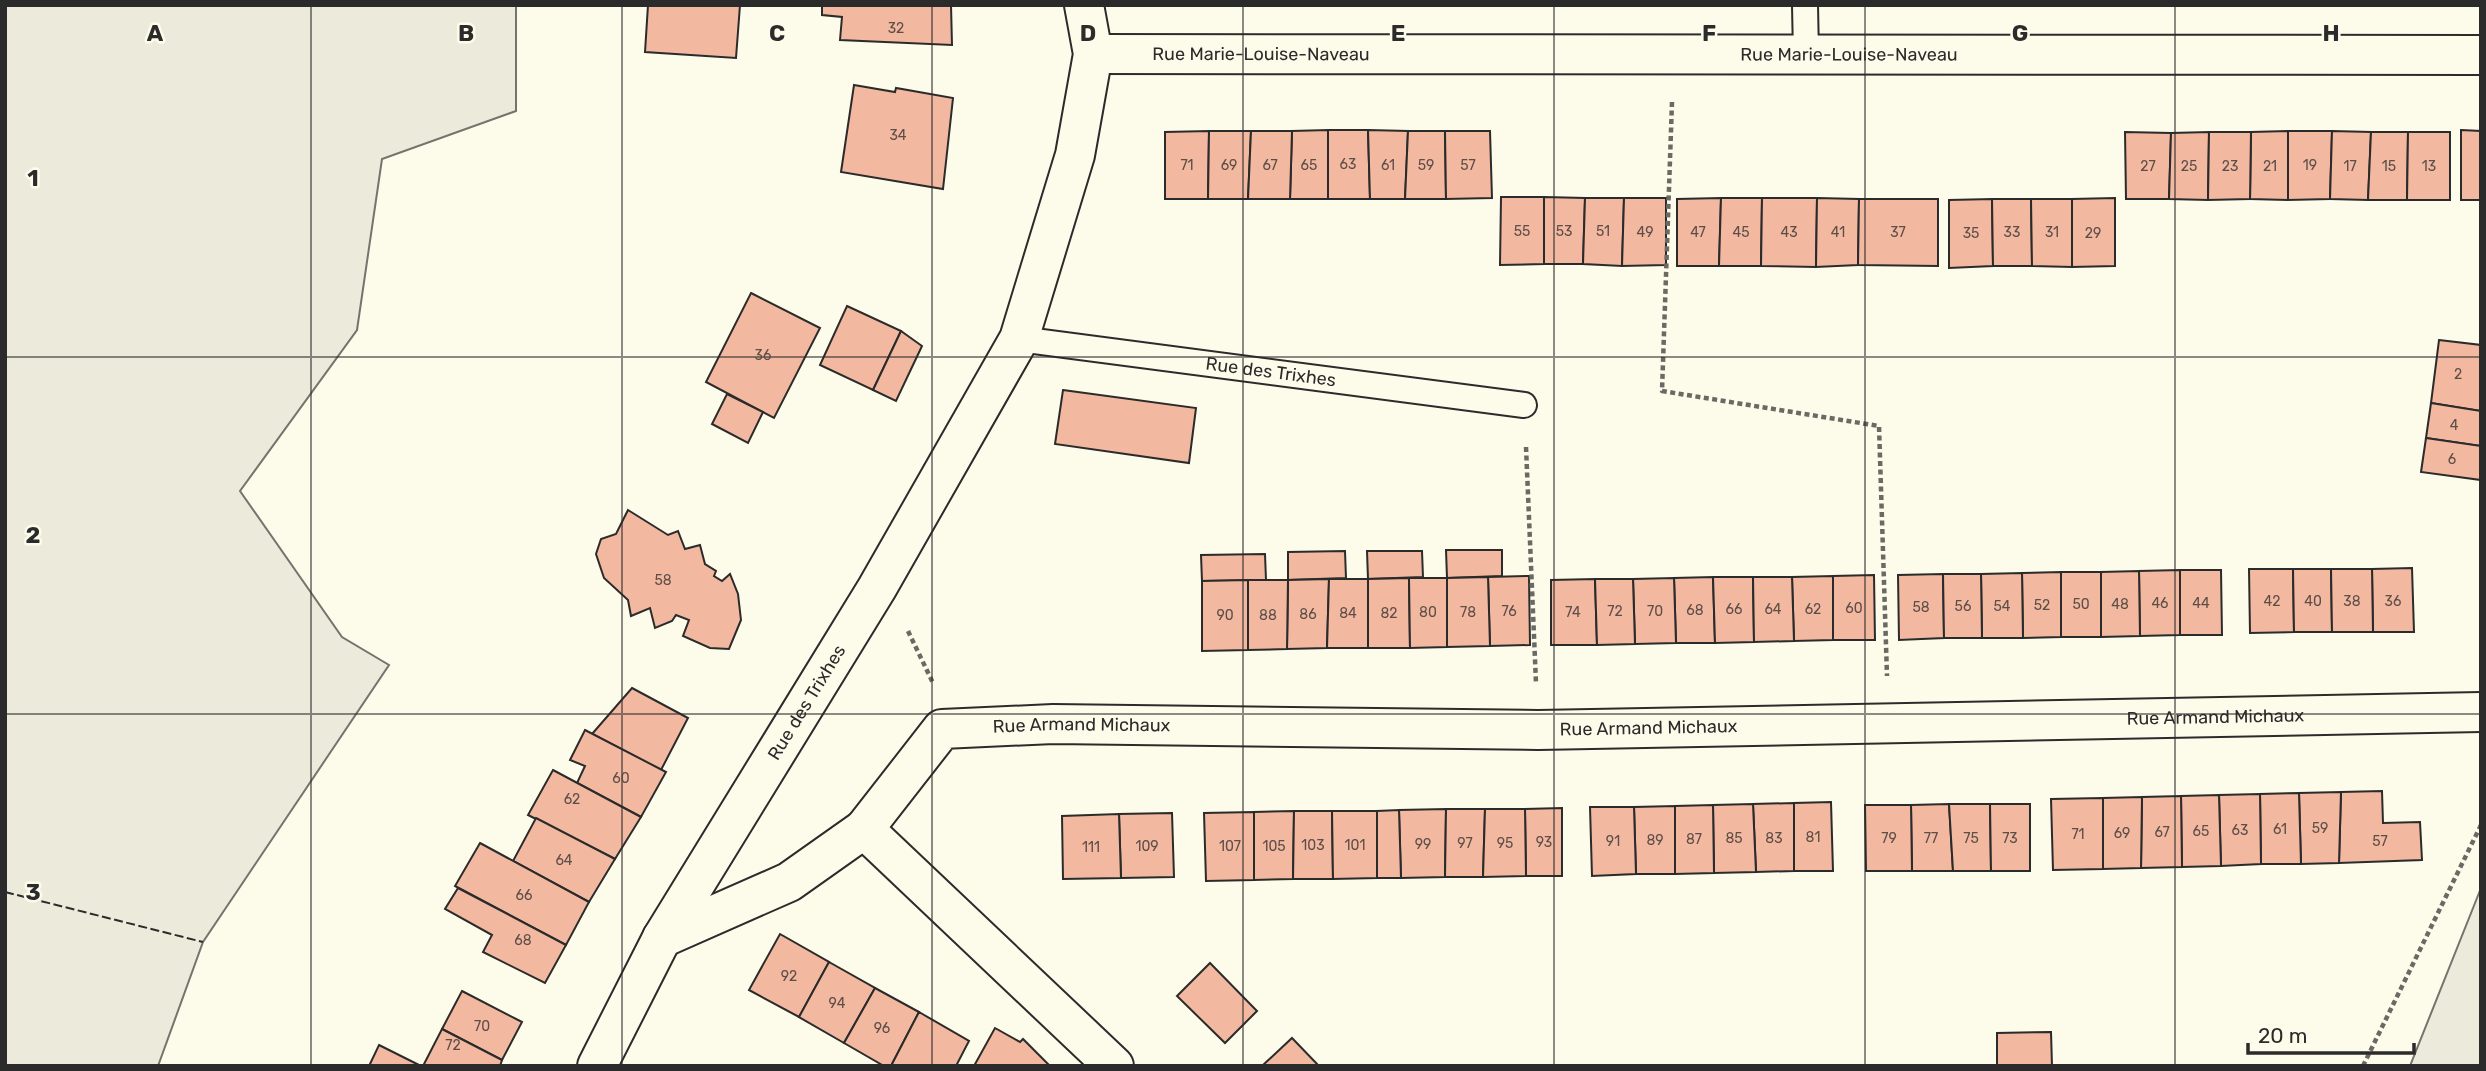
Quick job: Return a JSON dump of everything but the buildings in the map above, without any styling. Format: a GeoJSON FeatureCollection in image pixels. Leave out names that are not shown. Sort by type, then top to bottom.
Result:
{"type":"FeatureCollection","features":[{"type":"Feature","properties":{"kind":"street","name":"Rue des Trixhes"},"geometry":{"type":"LineString","coordinates":[[597,1066],[662,938],[877,588],[1019,339],[1075,155],[1093,54],[1084,5]]}},
{"type":"Feature","properties":{"kind":"street","name":"Rue Marie-Louise-Naveau"},"geometry":{"type":"LineString","coordinates":[[1093,54],[2481,55]]}},
{"type":"Feature","properties":{"kind":"street","name":"Rue Armand Michaux"},"geometry":{"type":"LineString","coordinates":[[942,729],[1053,724],[1538,730],[2481,712]]}},
{"type":"Feature","properties":{"kind":"street"},"geometry":{"type":"LineString","coordinates":[[662,938],[789,882],[864,829],[942,729]]}},
{"type":"Feature","properties":{"kind":"street"},"geometry":{"type":"LineString","coordinates":[[864,829],[1114,1066]]}},
{"type":"Feature","properties":{"kind":"lane"},"geometry":{"type":"LineString","coordinates":[[1805,5],[1806,55]]}},
{"type":"Feature","properties":{"kind":"lane","name":"Rue des Trixhes"},"geometry":{"type":"LineString","coordinates":[[1019,339],[1524,405]]}},
{"type":"Feature","properties":{"kind":"path"},"geometry":{"type":"LineString","coordinates":[[1673,56],[1662,391],[1879,426],[1889,723]]}},
{"type":"Feature","properties":{"kind":"path"},"geometry":{"type":"LineString","coordinates":[[1524,405],[1538,730]]}},
{"type":"Feature","properties":{"kind":"path"},"geometry":{"type":"LineString","coordinates":[[877,588],[895,607],[931,674],[942,729]]}},
{"type":"Feature","properties":{"kind":"path"},"geometry":{"type":"LineString","coordinates":[[2363,1066],[2481,825]]}},
{"type":"Feature","properties":{"kind":"shaded area"},"geometry":{"type":"Polygon","coordinates":[[[5,5],[516,5],[516,111],[382,159],[357,330],[240,491],[342,637],[389,665],[203,942],[158,1066],[5,1066],[5,5]]]}},
{"type":"Feature","properties":{"kind":"shaded area"},"geometry":{"type":"Polygon","coordinates":[[[2481,888],[2481,1066],[2410,1066],[2481,888]]]}},
{"type":"Feature","properties":{"kind":"fence"},"geometry":{"type":"LineString","coordinates":[[5,892],[203,942]]}}]}
